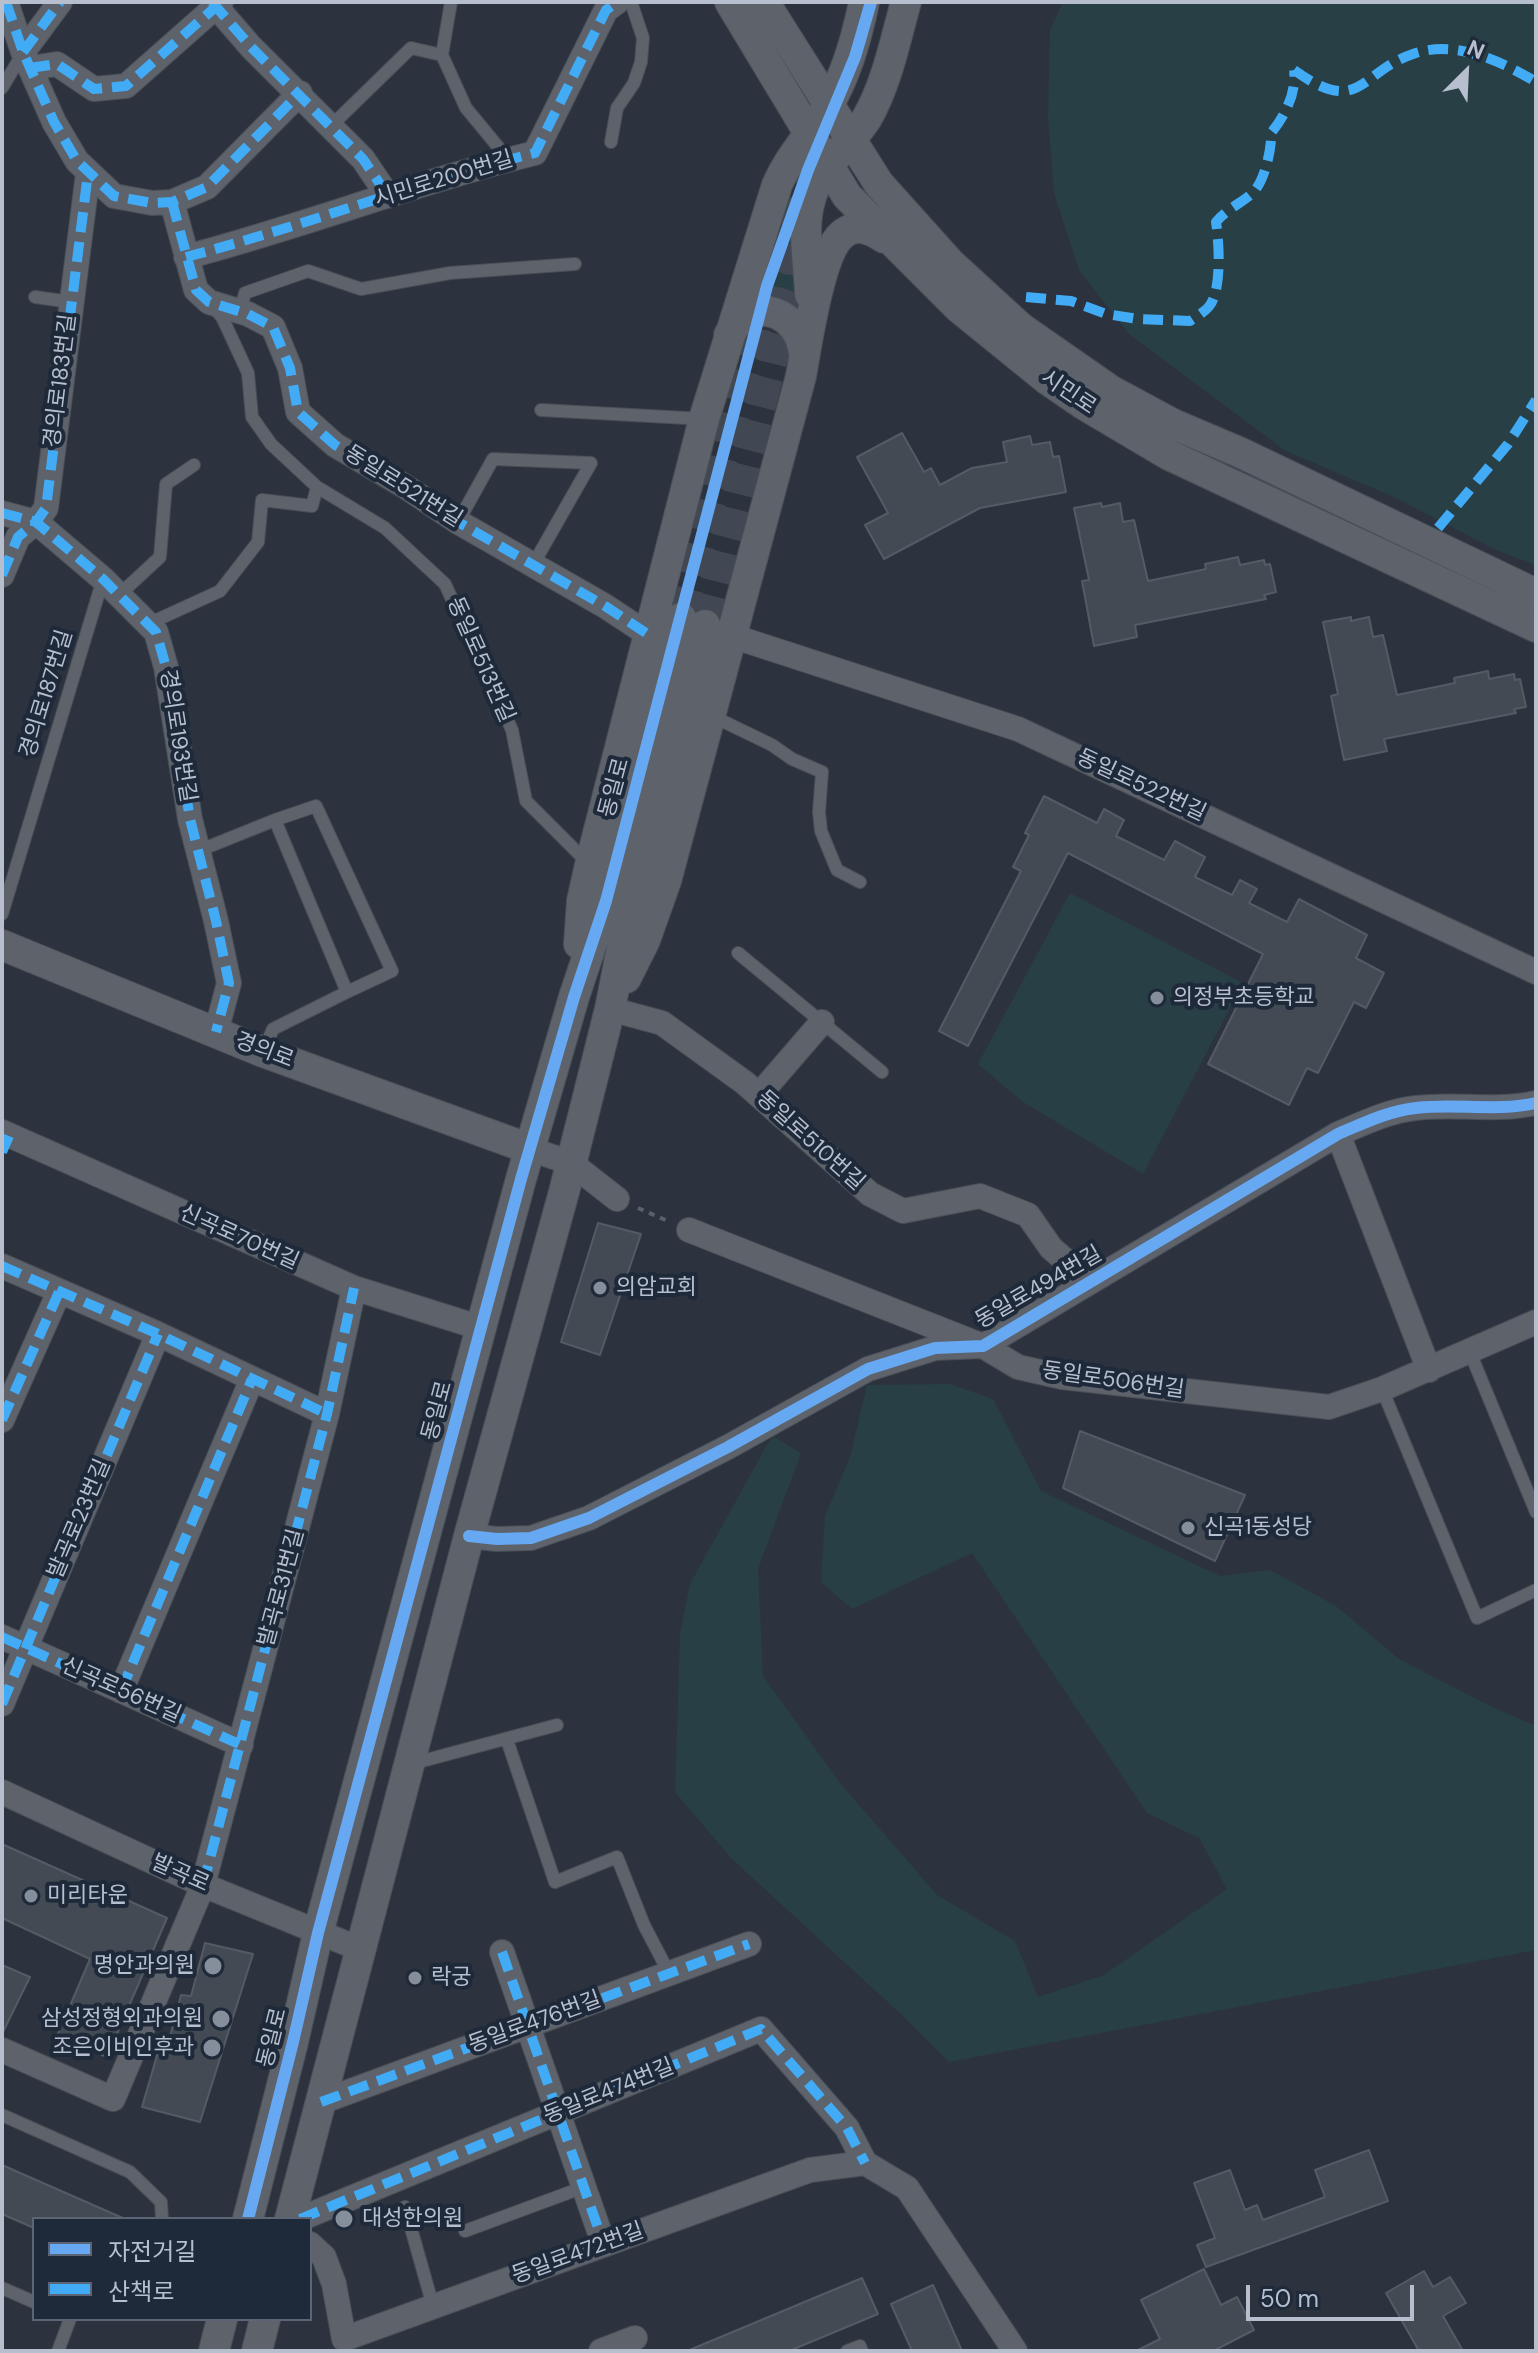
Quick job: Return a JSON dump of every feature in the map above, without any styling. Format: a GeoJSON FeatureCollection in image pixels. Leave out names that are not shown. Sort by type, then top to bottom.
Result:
{"type":"FeatureCollection","features":[{"type":"Feature","properties":{"kind":"street"},"geometry":{"type":"LineString","coordinates":[[6,2],[54,122],[77,161],[114,196],[152,203],[172,202],[207,187],[300,93]]}},
{"type":"Feature","properties":{"kind":"street"},"geometry":{"type":"LineString","coordinates":[[27,60],[60,2]]}},
{"type":"Feature","properties":{"kind":"street","name":"시민로200번길"},"geometry":{"type":"LineString","coordinates":[[186,257],[245,242],[535,153],[606,10],[617,2]]}},
{"type":"Feature","properties":{"kind":"street","name":"시민로"},"geometry":{"type":"LineString","coordinates":[[730,2],[847,196],[958,307],[1048,380],[1169,455],[1536,627]]}},
{"type":"Feature","properties":{"kind":"street","name":"시민로"},"geometry":{"type":"LineString","coordinates":[[764,2],[879,184],[950,263],[1021,328],[1077,369],[1173,424],[1239,452],[1536,594]]}},
{"type":"Feature","properties":{"kind":"street"},"geometry":{"type":"LineString","coordinates":[[783,2],[795,2]]}},
{"type":"Feature","properties":{"kind":"street"},"geometry":{"type":"LineString","coordinates":[[574,997],[582,901],[590,865],[704,419],[777,185],[787,161],[829,106],[858,30],[864,2]]}},
{"type":"Feature","properties":{"kind":"street"},"geometry":{"type":"LineString","coordinates":[[810,327],[808,214],[812,193],[827,166],[860,129],[875,102],[906,2]]}},
{"type":"Feature","properties":{"kind":"street"},"geometry":{"type":"LineString","coordinates":[[27,60],[57,64],[94,89],[126,86],[216,4],[363,159],[388,196]]}},
{"type":"Feature","properties":{"kind":"street","name":"경의로183번길"},"geometry":{"type":"LineString","coordinates":[[2,575],[18,537],[36,522],[46,508],[88,173]]}},
{"type":"Feature","properties":{"kind":"street","name":"동일로513번길"},"geometry":{"type":"LineString","coordinates":[[172,202],[196,290],[209,302]]}},
{"type":"Feature","properties":{"kind":"street"},"geometry":{"type":"LineString","coordinates":[[610,1009],[645,940],[661,896],[710,715],[706,626],[805,357],[828,259],[844,233],[859,228],[870,229],[901,252]]}},
{"type":"Feature","properties":{"kind":"street","name":"동일로521번길"},"geometry":{"type":"LineString","coordinates":[[209,302],[273,327],[290,368],[298,412],[335,445],[649,635]]}},
{"type":"Feature","properties":{"kind":"street"},"geometry":{"type":"LineString","coordinates":[[728,337],[747,314],[756,311],[774,313],[786,319],[799,332],[805,357]]}},
{"type":"Feature","properties":{"kind":"street","name":"경의로193번길"},"geometry":{"type":"LineString","coordinates":[[2,513],[36,522],[111,587],[156,632],[166,667],[190,819],[229,983],[216,1032]]}},
{"type":"Feature","properties":{"kind":"street","name":"동일로522번길"},"geometry":{"type":"LineString","coordinates":[[706,626],[1018,729],[1536,972]]}},
{"type":"Feature","properties":{"kind":"street","name":"동일로"},"geometry":{"type":"LineString","coordinates":[[249,2217],[318,1933],[530,1149],[574,997],[606,901],[706,626]]}},
{"type":"Feature","properties":{"kind":"street","name":"동일로"},"geometry":{"type":"LineString","coordinates":[[291,2217],[408,1765],[571,1163],[610,1009],[630,907],[706,626]]}},
{"type":"Feature","properties":{"kind":"street","name":"경의로"},"geometry":{"type":"LineString","coordinates":[[2,945],[263,1052],[530,1149]]}},
{"type":"Feature","properties":{"kind":"street","name":"동일로510번길"},"geometry":{"type":"LineString","coordinates":[[610,1009],[662,1023],[759,1095],[870,1194],[903,1211],[980,1196],[1028,1215],[1051,1248],[1090,1282]]}},
{"type":"Feature","properties":{"kind":"street"},"geometry":{"type":"LineString","coordinates":[[759,1095],[822,1022]]}},
{"type":"Feature","properties":{"kind":"street","name":"동일로494번길"},"geometry":{"type":"LineString","coordinates":[[469,1536],[531,1538],[589,1518],[728,1447],[868,1369],[935,1348],[983,1346],[1338,1134],[1391,1112],[1418,1107],[1516,1107],[1536,1103]]}},
{"type":"Feature","properties":{"kind":"street"},"geometry":{"type":"LineString","coordinates":[[1338,1134],[1429,1370]]}},
{"type":"Feature","properties":{"kind":"street","name":"신곡로70번길"},"geometry":{"type":"LineString","coordinates":[[4,1140],[354,1288],[481,1328]]}},
{"type":"Feature","properties":{"kind":"street"},"geometry":{"type":"LineString","coordinates":[[530,1149],[571,1163],[617,1199]]}},
{"type":"Feature","properties":{"kind":"street","name":"동일로506번길"},"geometry":{"type":"LineString","coordinates":[[689,1230],[983,1346],[1018,1367],[1047,1374],[1188,1392],[1329,1407],[1429,1370],[1536,1322]]}},
{"type":"Feature","properties":{"kind":"street"},"geometry":{"type":"LineString","coordinates":[[2,1266],[158,1334],[327,1414]]}},
{"type":"Feature","properties":{"kind":"street","name":"발곡로31번길"},"geometry":{"type":"LineString","coordinates":[[2,2050],[113,2099],[203,1885],[327,1414],[354,1288]]}},
{"type":"Feature","properties":{"kind":"street"},"geometry":{"type":"LineString","coordinates":[[2,1420],[59,1292]]}},
{"type":"Feature","properties":{"kind":"street","name":"발곡로23번길"},"geometry":{"type":"LineString","coordinates":[[2,1704],[158,1334]]}},
{"type":"Feature","properties":{"kind":"street"},"geometry":{"type":"LineString","coordinates":[[121,1691],[252,1379]]}},
{"type":"Feature","properties":{"kind":"street","name":"신곡로56번길"},"geometry":{"type":"LineString","coordinates":[[2,1637],[241,1745]]}},
{"type":"Feature","properties":{"kind":"street","name":"발곡로"},"geometry":{"type":"LineString","coordinates":[[2,1792],[203,1885],[360,1949]]}},
{"type":"Feature","properties":{"kind":"street","name":"동일로476번길"},"geometry":{"type":"LineString","coordinates":[[321,2102],[749,1944]]}},
{"type":"Feature","properties":{"kind":"street"},"geometry":{"type":"LineString","coordinates":[[502,1952],[604,2245]]}},
{"type":"Feature","properties":{"kind":"street","name":"동일로474번길"},"geometry":{"type":"LineString","coordinates":[[305,2217],[761,2029],[847,2128],[865,2163]]}},
{"type":"Feature","properties":{"kind":"street"},"geometry":{"type":"LineString","coordinates":[[865,2163],[907,2188],[1015,2351]]}},
{"type":"Feature","properties":{"kind":"street","name":"동일로472번길"},"geometry":{"type":"LineString","coordinates":[[312,2246],[324,2257],[334,2284],[344,2345],[433,2306],[810,2170],[865,2163]]}},
{"type":"Feature","properties":{"kind":"street"},"geometry":{"type":"LineString","coordinates":[[214,2351],[222,2321]]}},
{"type":"Feature","properties":{"kind":"street"},"geometry":{"type":"LineString","coordinates":[[257,2351],[264,2321]]}},
{"type":"Feature","properties":{"kind":"street"},"geometry":{"type":"LineString","coordinates":[[601,2351],[639,2345]]}},
{"type":"Feature","properties":{"kind":"lane"},"geometry":{"type":"LineString","coordinates":[[451,2],[442,55],[466,108],[509,160]]}},
{"type":"Feature","properties":{"kind":"lane"},"geometry":{"type":"LineString","coordinates":[[611,142],[617,108],[634,83],[641,62],[643,38],[631,2]]}},
{"type":"Feature","properties":{"kind":"lane"},"geometry":{"type":"LineString","coordinates":[[331,126],[411,48],[442,55]]}},
{"type":"Feature","properties":{"kind":"lane"},"geometry":{"type":"LineString","coordinates":[[2,88],[27,60]]}},
{"type":"Feature","properties":{"kind":"lane"},"geometry":{"type":"LineString","coordinates":[[240,312],[245,293],[308,271],[361,289],[450,273],[575,264]]}},
{"type":"Feature","properties":{"kind":"lane"},"geometry":{"type":"LineString","coordinates":[[35,297],[71,302]]}},
{"type":"Feature","properties":{"kind":"lane","name":"동일로513번길"},"geometry":{"type":"LineString","coordinates":[[209,302],[222,317],[248,373],[252,417],[271,444],[317,487],[385,528],[445,584],[512,730],[526,801],[590,865]]}},
{"type":"Feature","properties":{"kind":"lane"},"geometry":{"type":"LineString","coordinates":[[541,410],[704,419]]}},
{"type":"Feature","properties":{"kind":"lane"},"geometry":{"type":"LineString","coordinates":[[458,522],[493,459],[591,463],[534,563]]}},
{"type":"Feature","properties":{"kind":"lane"},"geometry":{"type":"LineString","coordinates":[[111,587],[160,557],[166,484],[194,465]]}},
{"type":"Feature","properties":{"kind":"lane"},"geometry":{"type":"LineString","coordinates":[[148,624],[220,591],[258,542],[262,500],[312,506],[317,487]]}},
{"type":"Feature","properties":{"kind":"lane","name":"경의로187번길"},"geometry":{"type":"LineString","coordinates":[[2,914],[111,587]]}},
{"type":"Feature","properties":{"kind":"lane"},"geometry":{"type":"LineString","coordinates":[[710,715],[822,772],[821,831],[837,870],[860,882]]}},
{"type":"Feature","properties":{"kind":"lane"},"geometry":{"type":"LineString","coordinates":[[198,851],[316,806],[392,971],[273,1029],[263,1052]]}},
{"type":"Feature","properties":{"kind":"lane"},"geometry":{"type":"LineString","coordinates":[[275,820],[347,992]]}},
{"type":"Feature","properties":{"kind":"lane"},"geometry":{"type":"LineString","coordinates":[[738,953],[882,1072]]}},
{"type":"Feature","properties":{"kind":"lane"},"geometry":{"type":"LineString","coordinates":[[1469,1350],[1536,1512]]}},
{"type":"Feature","properties":{"kind":"lane"},"geometry":{"type":"LineString","coordinates":[[1382,1389],[1477,1618],[1536,1590]]}},
{"type":"Feature","properties":{"kind":"lane"},"geometry":{"type":"LineString","coordinates":[[408,1765],[557,1725]]}},
{"type":"Feature","properties":{"kind":"lane"},"geometry":{"type":"LineString","coordinates":[[507,1740],[555,1882],[617,1857],[644,1925],[669,1973]]}},
{"type":"Feature","properties":{"kind":"lane"},"geometry":{"type":"LineString","coordinates":[[2,2115],[130,2172],[161,2202],[162,2217]]}},
{"type":"Feature","properties":{"kind":"lane"},"geometry":{"type":"LineString","coordinates":[[465,2231],[584,2187]]}},
{"type":"Feature","properties":{"kind":"lane"},"geometry":{"type":"LineString","coordinates":[[405,2207],[433,2306]]}},
{"type":"Feature","properties":{"kind":"lane"},"geometry":{"type":"LineString","coordinates":[[2,2288],[32,2301]]}},
{"type":"Feature","properties":{"kind":"lane"},"geometry":{"type":"LineString","coordinates":[[58,2351],[69,2321]]}},
{"type":"Feature","properties":{"kind":"lane"},"geometry":{"type":"LineString","coordinates":[[847,2351],[860,2346],[862,2351]]}},
{"type":"Feature","properties":{"kind":"path"},"geometry":{"type":"LineString","coordinates":[[617,1199],[689,1230]]}},
{"type":"Feature","properties":{"kind":"green space"},"geometry":{"type":"Polygon","coordinates":[[[1063,2],[1536,2],[1536,565],[1496,550],[1394,497],[1286,451],[1129,334],[1079,270],[1054,193],[1048,116],[1050,30],[1063,2]]]}},
{"type":"Feature","properties":{"kind":"green space"},"geometry":{"type":"Polygon","coordinates":[[[791,207],[795,212],[798,311],[754,300],[783,210],[791,207]]]}},
{"type":"Feature","properties":{"kind":"green space"},"geometry":{"type":"Polygon","coordinates":[[[1070,893],[1243,983],[1143,1174],[1023,1102],[978,1064],[1070,893]]]}},
{"type":"Feature","properties":{"kind":"green space"},"geometry":{"type":"Polygon","coordinates":[[[950,1384],[993,1399],[1041,1491],[1220,1576],[1270,1570],[1336,1606],[1399,1659],[1536,1726],[1536,1950],[949,2062],[732,1859],[675,1792],[680,1635],[690,1584],[774,1437],[801,1453],[758,1569],[763,1676],[840,1783],[937,1895],[1015,1941],[1038,1997],[1104,1975],[1227,1889],[1199,1838],[1147,1813],[972,1553],[852,1609],[821,1582],[825,1516],[850,1457],[867,1385],[950,1384]]]}},
{"type":"Feature","properties":{"kind":"building"},"geometry":{"type":"Polygon","coordinates":[[[902,433],[924,472],[931,468],[940,485],[972,468],[1007,462],[1003,442],[1030,436],[1032,445],[1050,442],[1053,457],[1059,456],[1066,492],[980,508],[884,559],[865,525],[888,513],[857,457],[902,433]]]}},
{"type":"Feature","properties":{"kind":"building"},"geometry":{"type":"Polygon","coordinates":[[[1101,503],[1102,507],[1120,503],[1123,522],[1134,520],[1148,581],[1206,569],[1205,564],[1238,557],[1240,565],[1264,560],[1265,565],[1270,564],[1276,592],[1264,595],[1266,599],[1135,625],[1137,637],[1094,646],[1082,581],[1089,580],[1074,508],[1101,503]]]}},
{"type":"Feature","properties":{"kind":"building"},"geometry":{"type":"Polygon","coordinates":[[[1351,617],[1351,621],[1369,617],[1373,637],[1383,635],[1397,695],[1455,683],[1454,678],[1488,671],[1489,679],[1514,674],[1515,680],[1520,679],[1526,707],[1514,709],[1516,713],[1384,739],[1387,751],[1344,760],[1331,696],[1338,694],[1323,622],[1351,617]]]}},
{"type":"Feature","properties":{"kind":"building"},"geometry":{"type":"Polygon","coordinates":[[[1044,796],[1097,823],[1104,809],[1124,820],[1116,836],[1164,860],[1175,841],[1205,857],[1195,877],[1232,895],[1240,880],[1257,889],[1249,903],[1287,922],[1299,899],[1367,935],[1356,958],[1384,973],[1366,1008],[1354,1002],[1318,1073],[1307,1068],[1289,1105],[1208,1064],[1263,954],[1068,853],[968,1046],[939,1031],[1021,871],[1013,867],[1029,835],[1025,833],[1044,796]]]}},
{"type":"Feature","properties":{"kind":"building","name":"의암교회"},"geometry":{"type":"Polygon","coordinates":[[[598,1223],[641,1234],[600,1355],[561,1342],[598,1223]]]}},
{"type":"Feature","properties":{"kind":"building","name":"신곡1동성당"},"geometry":{"type":"Polygon","coordinates":[[[1080,1431],[1245,1495],[1215,1561],[1063,1488],[1080,1431]]]}},
{"type":"Feature","properties":{"kind":"building"},"geometry":{"type":"Polygon","coordinates":[[[2,1844],[167,1918],[107,2057],[57,2036],[90,1959],[2,1918],[2,1844]]]}},
{"type":"Feature","properties":{"kind":"building"},"geometry":{"type":"Polygon","coordinates":[[[205,1943],[253,1954],[200,2122],[142,2107],[160,2045],[167,2048],[181,1995],[191,1996],[205,1943]]]}},
{"type":"Feature","properties":{"kind":"building"},"geometry":{"type":"Polygon","coordinates":[[[2,1965],[30,1977],[2,2034],[2,1965]]]}},
{"type":"Feature","properties":{"kind":"building"},"geometry":{"type":"Polygon","coordinates":[[[1369,2150],[1388,2201],[1206,2267],[1197,2245],[1215,2238],[1194,2183],[1230,2170],[1245,2210],[1257,2205],[1263,2220],[1325,2197],[1315,2170],[1369,2150]]]}},
{"type":"Feature","properties":{"kind":"building"},"geometry":{"type":"Polygon","coordinates":[[[2,2165],[120,2217],[32,2217],[32,2227],[2,2214],[2,2165]]]}},
{"type":"Feature","properties":{"kind":"building"},"geometry":{"type":"Polygon","coordinates":[[[1204,2269],[1221,2305],[1237,2297],[1254,2330],[1213,2351],[1136,2351],[1160,2339],[1141,2300],[1204,2269]]]}},
{"type":"Feature","properties":{"kind":"building"},"geometry":{"type":"Polygon","coordinates":[[[1424,2271],[1433,2287],[1450,2277],[1466,2303],[1443,2316],[1463,2351],[1419,2351],[1386,2293],[1424,2271]]]}},
{"type":"Feature","properties":{"kind":"building"},"geometry":{"type":"Polygon","coordinates":[[[862,2278],[878,2314],[789,2351],[687,2351],[862,2278]]]}},
{"type":"Feature","properties":{"kind":"building"},"geometry":{"type":"Polygon","coordinates":[[[933,2285],[962,2351],[912,2351],[891,2304],[933,2285]]]}},
{"type":"Feature","properties":{"kind":"tunnel"},"geometry":{"type":"LineString","coordinates":[[681,618],[762,306],[806,176]]}},
{"type":"Feature","properties":{"kind":"tunnel"},"geometry":{"type":"LineString","coordinates":[[705,625],[779,334],[808,249]]}},
{"type":"Feature","properties":{"kind":"marked path"},"geometry":{"type":"LineString","coordinates":[[6,2],[23,52],[54,122],[77,161],[114,196],[152,203],[172,202],[207,187],[300,93]]}},
{"type":"Feature","properties":{"kind":"marked path"},"geometry":{"type":"LineString","coordinates":[[23,52],[60,2]]}},
{"type":"Feature","properties":{"kind":"marked path"},"geometry":{"type":"LineString","coordinates":[[212,2],[251,47],[363,159],[388,196]]}},
{"type":"Feature","properties":{"kind":"marked path"},"geometry":{"type":"LineString","coordinates":[[186,257],[535,153],[606,10],[617,2]]}},
{"type":"Feature","properties":{"kind":"marked path"},"geometry":{"type":"LineString","coordinates":[[30,68],[57,64],[94,89],[126,86],[219,4]]}},
{"type":"Feature","properties":{"kind":"marked path"},"geometry":{"type":"LineString","coordinates":[[1294,70],[1316,84],[1347,91],[1413,54],[1445,49],[1477,54],[1536,82]]}},
{"type":"Feature","properties":{"kind":"marked path"},"geometry":{"type":"LineString","coordinates":[[1026,297],[1071,301],[1106,314],[1138,319],[1190,321],[1203,312],[1214,298],[1218,277],[1216,222],[1259,184],[1267,162],[1271,133],[1292,95],[1294,70]]}},
{"type":"Feature","properties":{"kind":"marked path"},"geometry":{"type":"LineString","coordinates":[[2,575],[18,537],[36,522],[46,508],[88,173]]}},
{"type":"Feature","properties":{"kind":"marked path"},"geometry":{"type":"LineString","coordinates":[[172,202],[196,290],[209,302],[248,314],[273,327],[290,368],[298,412],[335,445],[649,635]]}},
{"type":"Feature","properties":{"kind":"marked path"},"geometry":{"type":"LineString","coordinates":[[1438,528],[1508,444],[1536,400]]}},
{"type":"Feature","properties":{"kind":"marked path"},"geometry":{"type":"LineString","coordinates":[[2,513],[36,522],[103,579],[156,632],[166,667],[190,819],[229,983],[216,1032]]}},
{"type":"Feature","properties":{"kind":"marked path"},"geometry":{"type":"LineString","coordinates":[[2,1152],[9,1136]]}},
{"type":"Feature","properties":{"kind":"marked path"},"geometry":{"type":"LineString","coordinates":[[2,1266],[158,1334],[327,1414]]}},
{"type":"Feature","properties":{"kind":"marked path"},"geometry":{"type":"LineString","coordinates":[[203,1885],[327,1414],[354,1288]]}},
{"type":"Feature","properties":{"kind":"marked path"},"geometry":{"type":"LineString","coordinates":[[2,1420],[59,1292]]}},
{"type":"Feature","properties":{"kind":"marked path"},"geometry":{"type":"LineString","coordinates":[[2,1704],[158,1334]]}},
{"type":"Feature","properties":{"kind":"marked path"},"geometry":{"type":"LineString","coordinates":[[121,1691],[252,1379]]}},
{"type":"Feature","properties":{"kind":"marked path"},"geometry":{"type":"LineString","coordinates":[[2,1637],[241,1745]]}},
{"type":"Feature","properties":{"kind":"marked path"},"geometry":{"type":"LineString","coordinates":[[321,2102],[749,1944]]}},
{"type":"Feature","properties":{"kind":"marked path"},"geometry":{"type":"LineString","coordinates":[[502,1952],[604,2245]]}},
{"type":"Feature","properties":{"kind":"marked path"},"geometry":{"type":"LineString","coordinates":[[305,2217],[761,2029],[847,2128],[865,2163]]}},
{"type":"Feature","properties":{"kind":"cycle path"},"geometry":{"type":"LineString","coordinates":[[249,2217],[318,1933],[521,1179],[574,997],[606,901],[767,286],[808,170],[855,57],[871,2]]}},
{"type":"Feature","properties":{"kind":"cycle path"},"geometry":{"type":"LineString","coordinates":[[469,1536],[531,1538],[589,1518],[728,1447],[868,1369],[935,1348],[983,1346],[1338,1134],[1367,1122],[1416,1108],[1506,1107],[1536,1103]]}},
{"type":"Feature","properties":{"kind":"place","name":"의정부초등학교"},"geometry":{"type":"Point","coordinates":[1157,998]}},
{"type":"Feature","properties":{"kind":"place","name":"의암교회"},"geometry":{"type":"Point","coordinates":[600,1288]}},
{"type":"Feature","properties":{"kind":"place","name":"신곡1동성당"},"geometry":{"type":"Point","coordinates":[1188,1528]}},
{"type":"Feature","properties":{"kind":"place","name":"미리타운"},"geometry":{"type":"Point","coordinates":[31,1896]}},
{"type":"Feature","properties":{"kind":"place","name":"명안과의원"},"geometry":{"type":"Point","coordinates":[213,1966]}},
{"type":"Feature","properties":{"kind":"place","name":"락궁"},"geometry":{"type":"Point","coordinates":[415,1978]}},
{"type":"Feature","properties":{"kind":"place","name":"삼성정형외과의원"},"geometry":{"type":"Point","coordinates":[221,2019]}},
{"type":"Feature","properties":{"kind":"place","name":"조은이비인후과"},"geometry":{"type":"Point","coordinates":[212,2048]}},
{"type":"Feature","properties":{"kind":"place","name":"대성한의원"},"geometry":{"type":"Point","coordinates":[344,2219]}}]}
